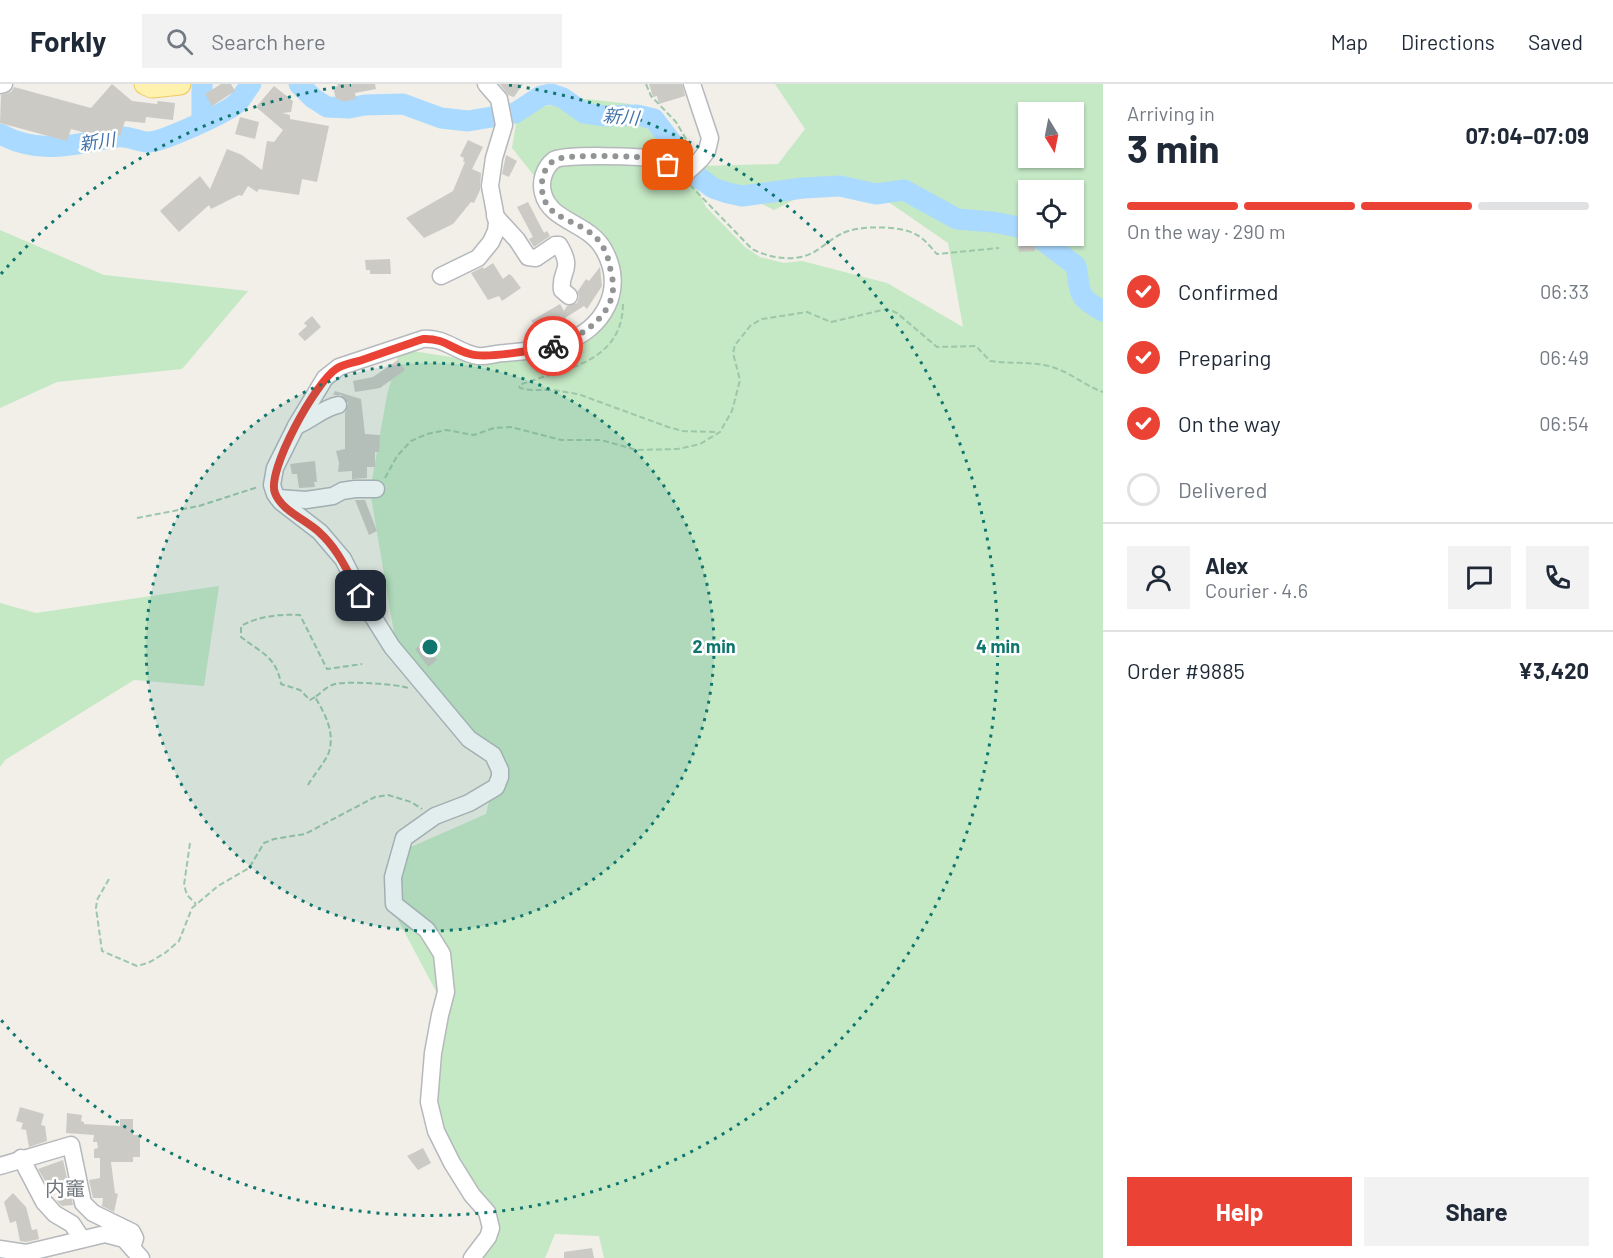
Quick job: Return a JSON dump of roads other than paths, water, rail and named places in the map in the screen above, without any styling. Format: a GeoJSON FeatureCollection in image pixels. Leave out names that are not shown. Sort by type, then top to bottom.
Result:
{"type":"FeatureCollection","features":[{"type":"Feature","properties":{"kind":"main road"},"geometry":{"type":"LineString","coordinates":[[145,84],[152,87],[180,84]]}},
{"type":"Feature","properties":{"kind":"street"},"geometry":{"type":"LineString","coordinates":[[0,85],[4,84]]}},
{"type":"Feature","properties":{"kind":"street"},"geometry":{"type":"LineString","coordinates":[[441,276],[478,258],[488,248],[496,231],[490,186],[494,158],[504,125],[499,99],[486,84]]}},
{"type":"Feature","properties":{"kind":"street"},"geometry":{"type":"LineString","coordinates":[[472,1258],[489,1237],[491,1228],[487,1212],[472,1195],[452,1163],[436,1131],[429,1102],[433,1053],[446,993],[442,954],[427,930],[394,904],[393,877],[404,838],[435,816],[470,803],[496,787],[500,777],[498,763],[493,754],[470,739],[392,647],[370,612],[343,559],[320,532],[275,492],[275,468],[296,426],[325,378],[339,367],[423,339],[434,338],[469,354],[480,356],[536,350],[564,343],[599,319],[610,303],[613,289],[609,259],[593,235],[552,210],[546,203],[542,190],[545,170],[555,159],[575,156],[651,158],[668,165],[680,175],[686,173],[707,151],[710,138],[692,84]]}},
{"type":"Feature","properties":{"kind":"street"},"geometry":{"type":"LineString","coordinates":[[495,216],[531,259],[559,245],[567,261],[561,285],[562,290],[569,296]]}},
{"type":"Feature","properties":{"kind":"street"},"geometry":{"type":"LineString","coordinates":[[296,426],[327,408],[338,405]]}},
{"type":"Feature","properties":{"kind":"street"},"geometry":{"type":"LineString","coordinates":[[275,492],[306,500],[333,496],[342,491],[376,489]]}},
{"type":"Feature","properties":{"kind":"street"},"geometry":{"type":"LineString","coordinates":[[0,1166],[71,1145],[83,1203],[93,1213],[132,1232],[137,1253]]}},
{"type":"Feature","properties":{"kind":"street"},"geometry":{"type":"LineString","coordinates":[[21,1158],[44,1202],[55,1214],[72,1224],[78,1240],[72,1258]]}},
{"type":"Feature","properties":{"kind":"street"},"geometry":{"type":"LineString","coordinates":[[0,1249],[26,1253],[105,1234],[124,1239],[137,1253]]}},
{"type":"Feature","properties":{"kind":"waterway"},"geometry":{"type":"LineString","coordinates":[[202,84],[202,121]]}},
{"type":"Feature","properties":{"kind":"waterway","name":"新川"},"geometry":{"type":"LineString","coordinates":[[0,134],[15,141],[44,146],[72,145],[121,137],[145,142],[156,141],[221,113],[239,101],[251,84]]}},
{"type":"Feature","properties":{"kind":"waterway","name":"新川"},"geometry":{"type":"LineString","coordinates":[[299,84],[313,98],[327,107],[349,108],[365,105],[403,104],[441,118],[468,121],[515,113],[541,96],[551,94],[563,98],[584,113],[605,116],[637,115],[654,119],[698,177],[713,188],[728,193],[742,196],[840,186],[876,194],[904,190],[957,219],[1018,227]]}},
{"type":"Feature","properties":{"kind":"waterway","name":"新川"},"geometry":{"type":"LineString","coordinates":[[1050,246],[1076,266],[1081,293],[1088,302],[1103,311]]}},
{"type":"Feature","properties":{"kind":"district","name":"内竈"},"geometry":{"type":"Point","coordinates":[65,1188]}}]}
